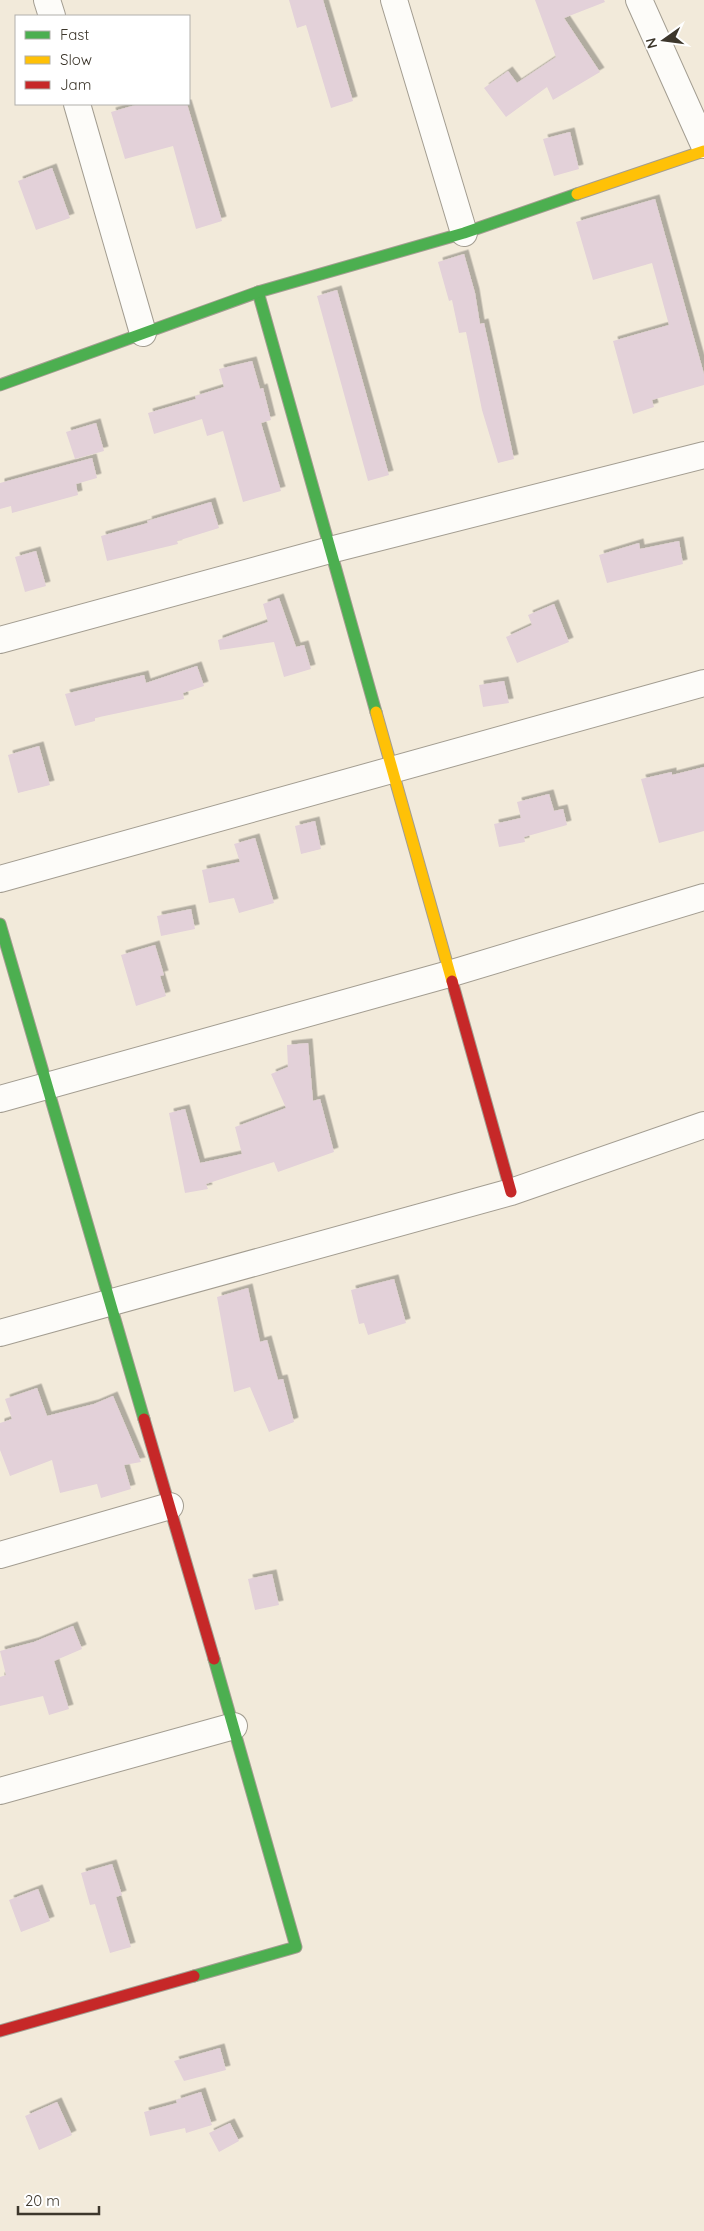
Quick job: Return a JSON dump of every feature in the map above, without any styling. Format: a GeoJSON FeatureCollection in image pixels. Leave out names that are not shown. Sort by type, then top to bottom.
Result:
{"type":"FeatureCollection","features":[{"type":"Feature","properties":{"kind":"street"},"geometry":{"type":"LineString","coordinates":[[47,0],[52,15]]}},
{"type":"Feature","properties":{"kind":"street"},"geometry":{"type":"LineString","coordinates":[[394,0],[464,234]]}},
{"type":"Feature","properties":{"kind":"street"},"geometry":{"type":"LineString","coordinates":[[639,0],[704,145]]}},
{"type":"Feature","properties":{"kind":"street"},"geometry":{"type":"LineString","coordinates":[[77,105],[143,333]]}},
{"type":"Feature","properties":{"kind":"street"},"geometry":{"type":"LineString","coordinates":[[0,385],[258,292],[464,234],[704,151]]}},
{"type":"Feature","properties":{"kind":"street"},"geometry":{"type":"LineString","coordinates":[[258,292],[511,1192]]}},
{"type":"Feature","properties":{"kind":"street"},"geometry":{"type":"LineString","coordinates":[[0,640],[330,550],[704,456]]}},
{"type":"Feature","properties":{"kind":"street"},"geometry":{"type":"LineString","coordinates":[[0,879],[704,683]]}},
{"type":"Feature","properties":{"kind":"street"},"geometry":{"type":"LineString","coordinates":[[0,1099],[449,974],[704,897]]}},
{"type":"Feature","properties":{"kind":"street"},"geometry":{"type":"LineString","coordinates":[[0,924],[234,1726],[296,1947],[0,2031]]}},
{"type":"Feature","properties":{"kind":"street"},"geometry":{"type":"LineString","coordinates":[[0,1333],[511,1192],[704,1125]]}},
{"type":"Feature","properties":{"kind":"street"},"geometry":{"type":"LineString","coordinates":[[0,1554],[170,1506]]}},
{"type":"Feature","properties":{"kind":"street"},"geometry":{"type":"LineString","coordinates":[[0,1791],[234,1726]]}},
{"type":"Feature","properties":{"kind":"building"},"geometry":{"type":"Polygon","coordinates":[[[289,0],[323,0],[353,101],[331,108],[306,25],[297,28],[289,0]]]}},
{"type":"Feature","properties":{"kind":"building"},"geometry":{"type":"Polygon","coordinates":[[[535,0],[604,0],[605,2],[564,18],[600,72],[553,100],[547,87],[506,117],[484,88],[508,71],[517,83],[556,57],[535,0]]]}},
{"type":"Feature","properties":{"kind":"building"},"geometry":{"type":"Polygon","coordinates":[[[136,105],[187,105],[222,221],[196,229],[173,146],[125,159],[111,112],[136,105]]]}},
{"type":"Feature","properties":{"kind":"building"},"geometry":{"type":"Polygon","coordinates":[[[570,132],[579,169],[554,176],[543,139],[570,132]]]}},
{"type":"Feature","properties":{"kind":"building"},"geometry":{"type":"Polygon","coordinates":[[[52,168],[70,218],[36,230],[18,181],[52,168]]]}},
{"type":"Feature","properties":{"kind":"building"},"geometry":{"type":"Polygon","coordinates":[[[655,199],[704,374],[704,385],[652,400],[654,407],[633,414],[613,341],[669,325],[652,263],[593,280],[576,222],[655,199]]]}},
{"type":"Feature","properties":{"kind":"building"},"geometry":{"type":"Polygon","coordinates":[[[464,254],[475,293],[480,324],[484,323],[514,459],[498,463],[482,410],[466,332],[459,333],[452,300],[449,301],[438,262],[464,254]]]}},
{"type":"Feature","properties":{"kind":"building"},"geometry":{"type":"Polygon","coordinates":[[[337,290],[389,475],[368,481],[317,296],[337,290]]]}},
{"type":"Feature","properties":{"kind":"building"},"geometry":{"type":"Polygon","coordinates":[[[252,361],[260,389],[263,388],[271,420],[261,423],[281,491],[243,502],[223,431],[207,436],[202,419],[154,434],[148,413],[196,399],[195,396],[224,387],[219,369],[252,361]]]}},
{"type":"Feature","properties":{"kind":"building"},"geometry":{"type":"Polygon","coordinates":[[[96,423],[104,451],[75,459],[66,432],[96,423]]]}},
{"type":"Feature","properties":{"kind":"building"},"geometry":{"type":"Polygon","coordinates":[[[92,458],[97,478],[76,484],[78,495],[12,513],[11,506],[0,509],[0,483],[92,458]]]}},
{"type":"Feature","properties":{"kind":"building"},"geometry":{"type":"Polygon","coordinates":[[[211,502],[219,528],[177,541],[178,544],[107,561],[101,536],[211,502]]]}},
{"type":"Feature","properties":{"kind":"building"},"geometry":{"type":"Polygon","coordinates":[[[679,541],[683,564],[607,583],[599,555],[639,543],[640,549],[679,541]]]}},
{"type":"Feature","properties":{"kind":"building"},"geometry":{"type":"Polygon","coordinates":[[[36,551],[46,586],[25,592],[15,557],[36,551]]]}},
{"type":"Feature","properties":{"kind":"building"},"geometry":{"type":"Polygon","coordinates":[[[279,598],[296,647],[304,645],[311,669],[284,677],[274,642],[220,650],[218,640],[268,622],[263,604],[279,598]]]}},
{"type":"Feature","properties":{"kind":"building"},"geometry":{"type":"Polygon","coordinates":[[[554,604],[569,642],[517,663],[506,637],[532,625],[528,615],[554,604]]]}},
{"type":"Feature","properties":{"kind":"building"},"geometry":{"type":"Polygon","coordinates":[[[197,666],[204,686],[183,693],[184,699],[95,718],[95,721],[75,726],[65,694],[144,675],[146,683],[197,666]]]}},
{"type":"Feature","properties":{"kind":"building"},"geometry":{"type":"Polygon","coordinates":[[[504,681],[509,703],[483,707],[479,685],[504,681]]]}},
{"type":"Feature","properties":{"kind":"building"},"geometry":{"type":"Polygon","coordinates":[[[39,746],[50,785],[18,793],[8,755],[39,746]]]}},
{"type":"Feature","properties":{"kind":"building"},"geometry":{"type":"Polygon","coordinates":[[[704,767],[704,831],[659,843],[641,779],[672,772],[672,775],[704,767]]]}},
{"type":"Feature","properties":{"kind":"building"},"geometry":{"type":"Polygon","coordinates":[[[549,794],[554,811],[563,809],[567,825],[524,837],[525,842],[499,847],[494,824],[521,818],[517,802],[549,794]]]}},
{"type":"Feature","properties":{"kind":"building"},"geometry":{"type":"Polygon","coordinates":[[[315,821],[321,849],[301,854],[295,826],[315,821]]]}},
{"type":"Feature","properties":{"kind":"building"},"geometry":{"type":"Polygon","coordinates":[[[255,838],[274,903],[239,913],[234,898],[209,903],[202,870],[240,862],[234,844],[255,838]]]}},
{"type":"Feature","properties":{"kind":"building"},"geometry":{"type":"Polygon","coordinates":[[[191,909],[195,929],[161,936],[157,916],[191,909]]]}},
{"type":"Feature","properties":{"kind":"building"},"geometry":{"type":"Polygon","coordinates":[[[155,945],[164,975],[160,976],[166,996],[136,1006],[121,955],[155,945]]]}},
{"type":"Feature","properties":{"kind":"building"},"geometry":{"type":"Polygon","coordinates":[[[308,1043],[313,1101],[320,1099],[334,1152],[278,1172],[274,1162],[206,1184],[208,1189],[185,1193],[169,1113],[185,1109],[200,1163],[242,1154],[235,1127],[286,1108],[271,1074],[288,1067],[287,1045],[308,1043]]]}},
{"type":"Feature","properties":{"kind":"building"},"geometry":{"type":"Polygon","coordinates":[[[394,1279],[406,1323],[368,1335],[364,1323],[359,1324],[351,1290],[394,1279]]]}},
{"type":"Feature","properties":{"kind":"building"},"geometry":{"type":"Polygon","coordinates":[[[248,1288],[260,1342],[267,1340],[278,1380],[283,1379],[294,1422],[269,1432],[250,1387],[234,1392],[217,1297],[248,1288]]]}},
{"type":"Feature","properties":{"kind":"building"},"geometry":{"type":"Polygon","coordinates":[[[37,1388],[47,1416],[94,1404],[113,1396],[141,1462],[124,1465],[131,1489],[101,1498],[97,1484],[60,1493],[52,1460],[10,1476],[0,1450],[0,1423],[12,1419],[5,1399],[37,1388]]]}},
{"type":"Feature","properties":{"kind":"building"},"geometry":{"type":"Polygon","coordinates":[[[272,1574],[279,1605],[255,1610],[248,1579],[272,1574]]]}},
{"type":"Feature","properties":{"kind":"building"},"geometry":{"type":"Polygon","coordinates":[[[73,1626],[82,1649],[54,1661],[69,1709],[49,1715],[43,1696],[0,1706],[0,1677],[6,1675],[0,1651],[34,1642],[73,1626]]]}},
{"type":"Feature","properties":{"kind":"building"},"geometry":{"type":"Polygon","coordinates":[[[112,1864],[122,1895],[116,1897],[131,1947],[110,1953],[95,1904],[90,1905],[81,1873],[112,1864]]]}},
{"type":"Feature","properties":{"kind":"building"},"geometry":{"type":"Polygon","coordinates":[[[38,1889],[50,1921],[21,1932],[9,1900],[38,1889]]]}},
{"type":"Feature","properties":{"kind":"building"},"geometry":{"type":"Polygon","coordinates":[[[220,2048],[226,2070],[184,2081],[174,2061],[220,2048]]]}},
{"type":"Feature","properties":{"kind":"building"},"geometry":{"type":"Polygon","coordinates":[[[201,2092],[212,2125],[186,2133],[185,2128],[150,2136],[144,2112],[177,2103],[176,2100],[201,2092]]]}},
{"type":"Feature","properties":{"kind":"building"},"geometry":{"type":"Polygon","coordinates":[[[57,2102],[72,2135],[39,2150],[25,2116],[57,2102]]]}},
{"type":"Feature","properties":{"kind":"building"},"geometry":{"type":"Polygon","coordinates":[[[230,2123],[239,2141],[219,2152],[209,2133],[230,2123]]]}},
{"type":"Feature","properties":{"kind":"traffic: fast"},"geometry":{"type":"LineString","coordinates":[[0,385],[258,292],[464,233],[577,194]]}},
{"type":"Feature","properties":{"kind":"traffic: fast"},"geometry":{"type":"LineString","coordinates":[[258,292],[376,712]]}},
{"type":"Feature","properties":{"kind":"traffic: fast"},"geometry":{"type":"LineString","coordinates":[[0,924],[144,1419]]}},
{"type":"Feature","properties":{"kind":"traffic: fast"},"geometry":{"type":"LineString","coordinates":[[194,1976],[296,1947],[214,1659]]}},
{"type":"Feature","properties":{"kind":"traffic: slow"},"geometry":{"type":"LineString","coordinates":[[577,194],[704,151]]}},
{"type":"Feature","properties":{"kind":"traffic: slow"},"geometry":{"type":"LineString","coordinates":[[376,712],[452,981]]}},
{"type":"Feature","properties":{"kind":"traffic: jam"},"geometry":{"type":"LineString","coordinates":[[452,981],[511,1192]]}},
{"type":"Feature","properties":{"kind":"traffic: jam"},"geometry":{"type":"LineString","coordinates":[[144,1419],[214,1659]]}},
{"type":"Feature","properties":{"kind":"traffic: jam"},"geometry":{"type":"LineString","coordinates":[[0,2031],[194,1976]]}}]}
